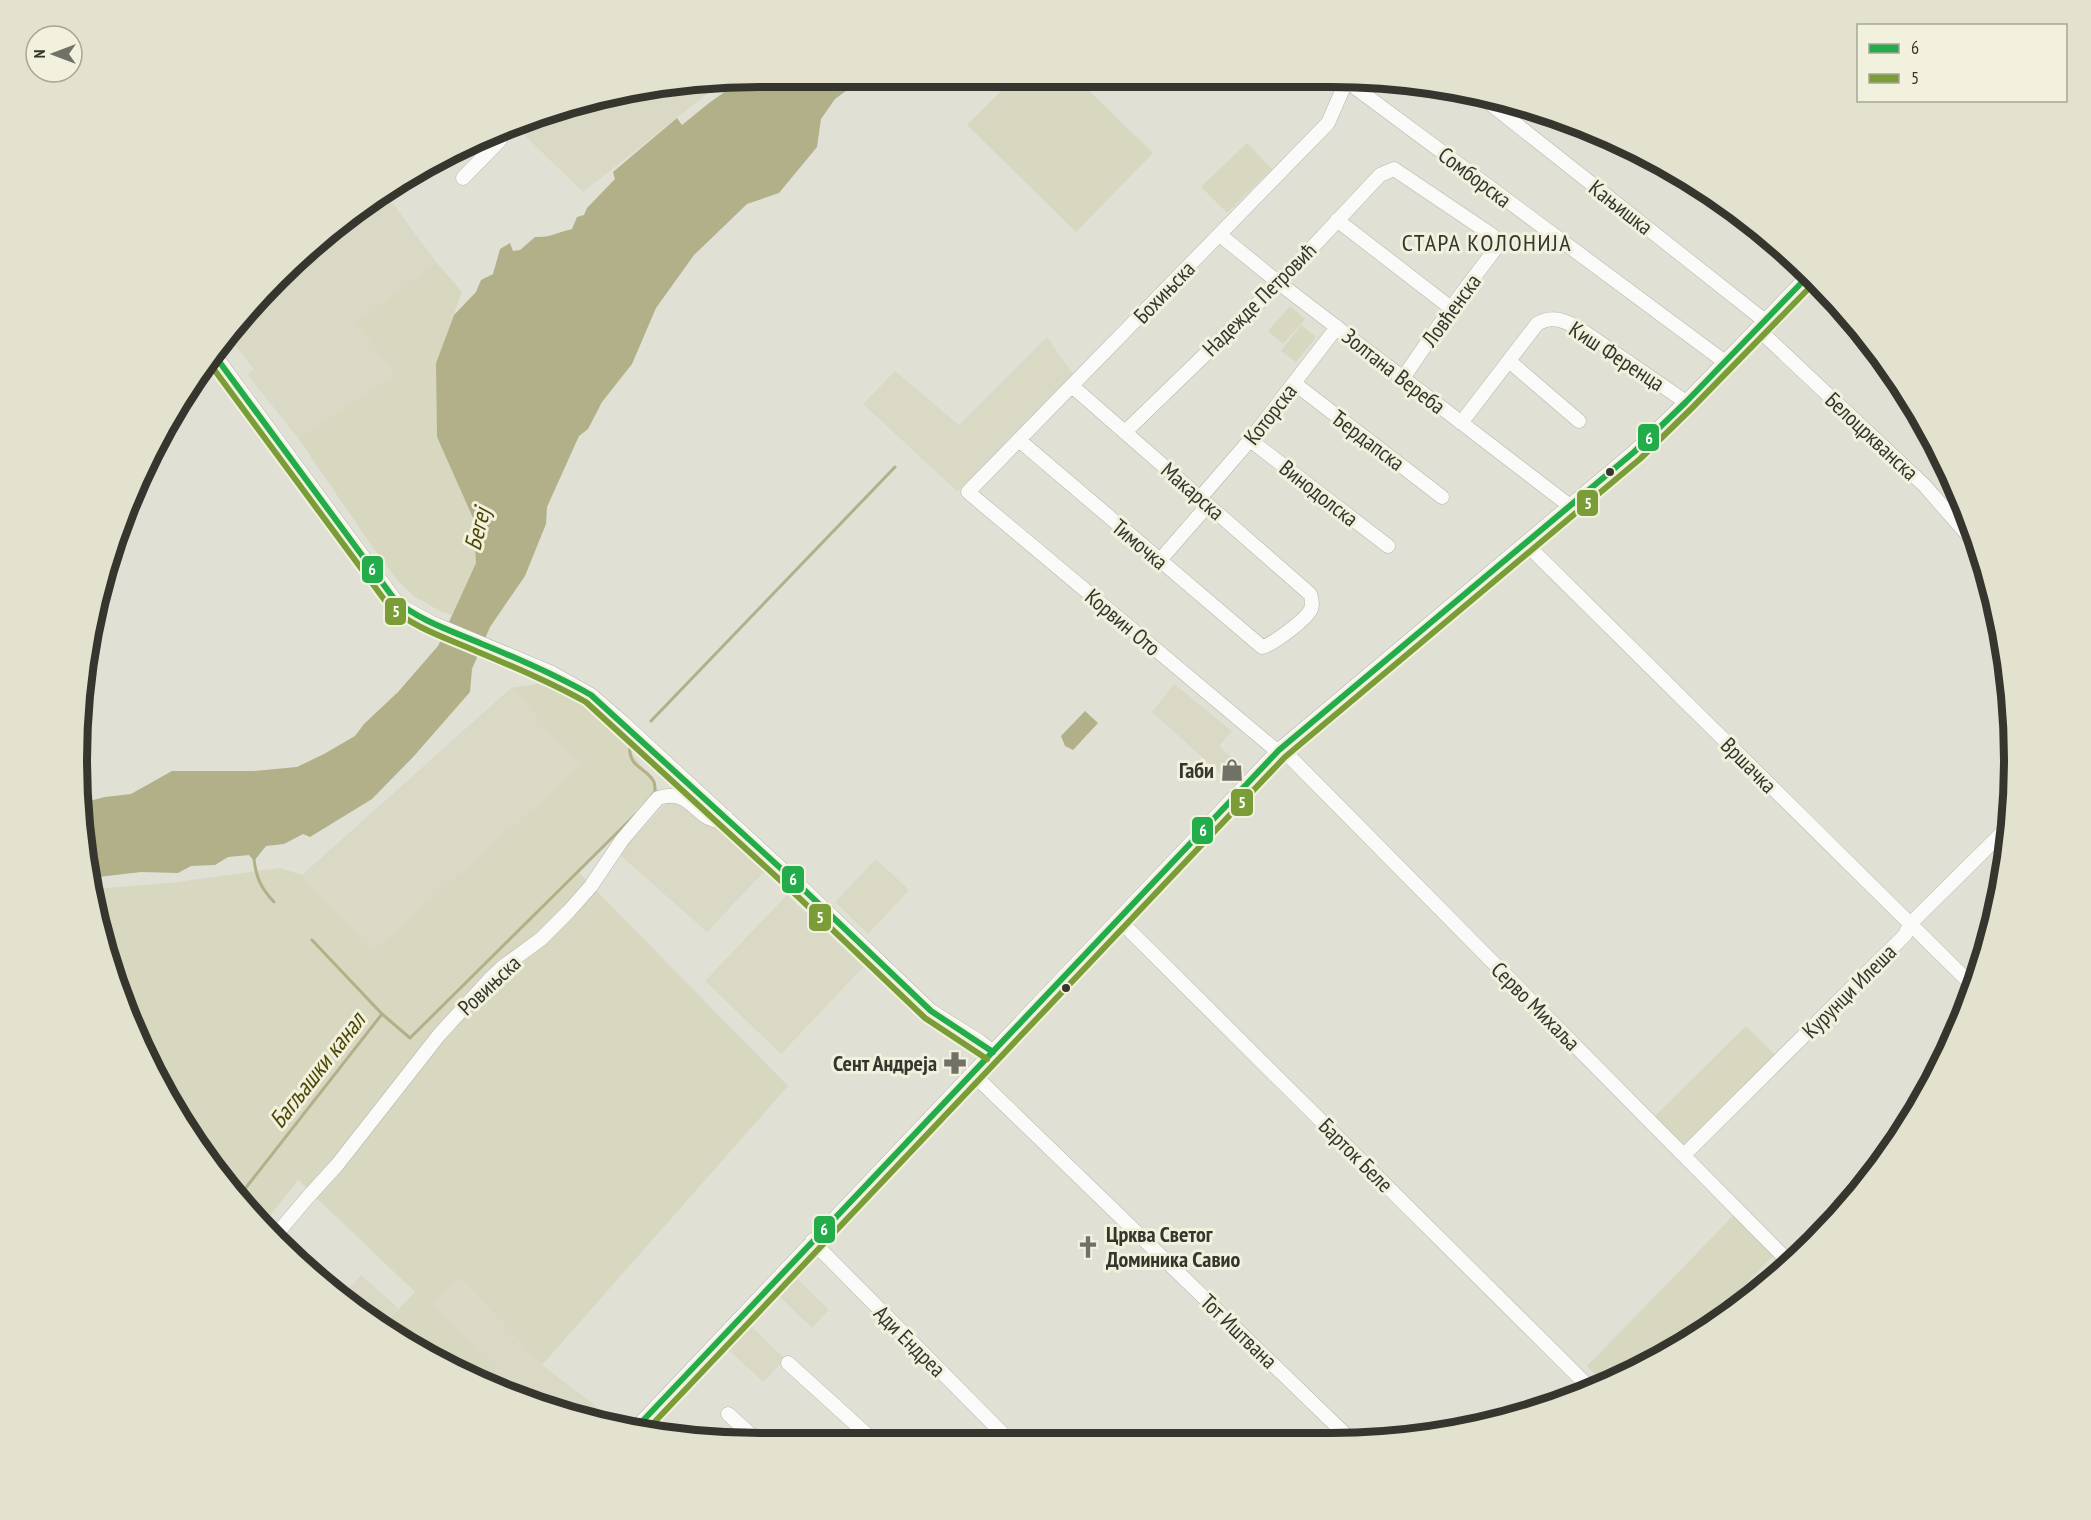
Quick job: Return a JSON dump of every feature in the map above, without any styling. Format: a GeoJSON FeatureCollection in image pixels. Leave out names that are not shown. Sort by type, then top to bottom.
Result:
{"type":"FeatureCollection","features":[{"type":"Feature","properties":{"kind":"street","name":"Бохињска"},"geometry":{"type":"LineString","coordinates":[[968,492],[1328,123],[1340,87]]}},
{"type":"Feature","properties":{"kind":"street","name":"Сомборска"},"geometry":{"type":"LineString","coordinates":[[1355,88],[1725,362]]}},
{"type":"Feature","properties":{"kind":"street","name":"Кањишка"},"geometry":{"type":"LineString","coordinates":[[1495,108],[1761,325]]}},
{"type":"Feature","properties":{"kind":"street"},"geometry":{"type":"LineString","coordinates":[[463,178],[500,139]]}},
{"type":"Feature","properties":{"kind":"street","name":"Надежде Петровић"},"geometry":{"type":"LineString","coordinates":[[1125,432],[1279,283],[1380,175],[1394,169],[1498,241]]}},
{"type":"Feature","properties":{"kind":"street"},"geometry":{"type":"LineString","coordinates":[[1336,220],[1451,308]]}},
{"type":"Feature","properties":{"kind":"street","name":"Золтана Вереба"},"geometry":{"type":"LineString","coordinates":[[1220,235],[1279,283],[1570,506]]}},
{"type":"Feature","properties":{"kind":"street","name":"Ловћенска"},"geometry":{"type":"LineString","coordinates":[[1403,378],[1496,248],[1498,241]]}},
{"type":"Feature","properties":{"kind":"street"},"geometry":{"type":"LineString","coordinates":[[642,1422],[1279,750],[1634,452],[1804,281]]}},
{"type":"Feature","properties":{"kind":"street","name":"Киш Ференца"},"geometry":{"type":"LineString","coordinates":[[1509,361],[1537,324],[1545,319],[1567,322],[1686,402]]}},
{"type":"Feature","properties":{"kind":"street","name":"Белоцркванска"},"geometry":{"type":"LineString","coordinates":[[1761,325],[1924,485],[1963,529]]}},
{"type":"Feature","properties":{"kind":"street","name":"Которска"},"geometry":{"type":"LineString","coordinates":[[1160,560],[1337,327]]}},
{"type":"Feature","properties":{"kind":"street"},"geometry":{"type":"LineString","coordinates":[[218,361],[386,589],[406,609],[432,623],[552,673],[591,695],[800,885],[931,1011],[980,1041],[993,1053]]}},
{"type":"Feature","properties":{"kind":"street"},"geometry":{"type":"LineString","coordinates":[[1461,423],[1509,361],[1579,421]]}},
{"type":"Feature","properties":{"kind":"street","name":"Ђердапска"},"geometry":{"type":"LineString","coordinates":[[1294,383],[1442,497]]}},
{"type":"Feature","properties":{"kind":"street","name":"Макарска"},"geometry":{"type":"LineString","coordinates":[[1072,386],[1312,598],[1309,613],[1273,644],[1262,647]]}},
{"type":"Feature","properties":{"kind":"street","name":"Тимочка"},"geometry":{"type":"LineString","coordinates":[[1019,440],[1262,647]]}},
{"type":"Feature","properties":{"kind":"street","name":"Винодолска"},"geometry":{"type":"LineString","coordinates":[[1250,440],[1388,546]]}},
{"type":"Feature","properties":{"kind":"street","name":"Корвин Ото"},"geometry":{"type":"LineString","coordinates":[[968,492],[1271,747],[1279,750]]}},
{"type":"Feature","properties":{"kind":"street","name":"Вршачка"},"geometry":{"type":"LineString","coordinates":[[1526,544],[1967,980]]}},
{"type":"Feature","properties":{"kind":"street","name":"Серво Михаља"},"geometry":{"type":"LineString","coordinates":[[1279,750],[1291,758],[1785,1257]]}},
{"type":"Feature","properties":{"kind":"street","name":"Ровињска"},"geometry":{"type":"LineString","coordinates":[[279,1231],[337,1165],[439,1035],[504,966],[541,939],[569,911],[591,886],[622,840],[658,798],[675,795],[684,798],[710,819],[717,821],[726,817]]}},
{"type":"Feature","properties":{"kind":"street","name":"Курунци Илеша"},"geometry":{"type":"LineString","coordinates":[[1684,1155],[1905,935],[1910,924],[1999,835]]}},
{"type":"Feature","properties":{"kind":"street","name":"Барток Беле"},"geometry":{"type":"LineString","coordinates":[[1119,920],[1585,1383]]}},
{"type":"Feature","properties":{"kind":"street","name":"Тот Иштвана"},"geometry":{"type":"LineString","coordinates":[[973,1074],[1344,1433]]}},
{"type":"Feature","properties":{"kind":"street","name":"Ади Ендреа"},"geometry":{"type":"LineString","coordinates":[[812,1241],[1001,1433]]}},
{"type":"Feature","properties":{"kind":"street"},"geometry":{"type":"LineString","coordinates":[[788,1363],[865,1433]]}},
{"type":"Feature","properties":{"kind":"street"},"geometry":{"type":"LineString","coordinates":[[728,1413],[749,1433]]}},
{"type":"Feature","properties":{"kind":"shaded area"},"geometry":{"type":"Polygon","coordinates":[[[1005,87],[1085,87],[1153,153],[1076,232],[967,125],[1005,87]]]}},
{"type":"Feature","properties":{"kind":"shaded area"},"geometry":{"type":"Polygon","coordinates":[[[714,88],[583,192],[521,131],[586,110],[629,100],[714,88]]]}},
{"type":"Feature","properties":{"kind":"shaded area"},"geometry":{"type":"Polygon","coordinates":[[[1247,143],[1272,169],[1227,213],[1201,187],[1247,143]]]}},
{"type":"Feature","properties":{"kind":"shaded area"},"geometry":{"type":"Polygon","coordinates":[[[389,198],[436,262],[356,322],[394,374],[298,438],[247,374],[254,369],[233,342],[284,284],[316,254],[389,198]]]}},
{"type":"Feature","properties":{"kind":"shaded area"},"geometry":{"type":"Polygon","coordinates":[[[436,262],[462,292],[436,363],[437,437],[473,518],[476,563],[452,615],[415,597],[398,581],[298,438],[394,374],[356,322],[436,262]]]}},
{"type":"Feature","properties":{"kind":"shaded area"},"geometry":{"type":"Polygon","coordinates":[[[1290,306],[1305,319],[1283,344],[1268,331],[1290,306]]]}},
{"type":"Feature","properties":{"kind":"shaded area"},"geometry":{"type":"Polygon","coordinates":[[[1301,325],[1316,337],[1296,362],[1281,351],[1301,325]]]}},
{"type":"Feature","properties":{"kind":"shaded area"},"geometry":{"type":"Polygon","coordinates":[[[1047,337],[1073,374],[1004,444],[974,479],[957,491],[863,404],[895,371],[959,425],[1047,337]]]}},
{"type":"Feature","properties":{"kind":"shaded area"},"geometry":{"type":"Polygon","coordinates":[[[544,683],[581,701],[610,726],[658,789],[577,871],[788,1086],[542,1365],[459,1278],[432,1306],[509,1384],[462,1364],[387,1321],[415,1292],[298,1180],[268,1219],[254,1204],[200,1134],[156,1058],[123,976],[100,888],[170,883],[280,868],[302,875],[372,952],[580,766],[511,688],[544,683]]]}},
{"type":"Feature","properties":{"kind":"shaded area"},"geometry":{"type":"Polygon","coordinates":[[[1174,684],[1232,731],[1219,746],[1246,770],[1233,785],[1152,712],[1174,684]]]}},
{"type":"Feature","properties":{"kind":"shaded area"},"geometry":{"type":"Polygon","coordinates":[[[511,688],[580,766],[371,953],[302,875],[511,688]]]}},
{"type":"Feature","properties":{"kind":"shaded area"},"geometry":{"type":"Polygon","coordinates":[[[672,797],[732,825],[771,864],[707,932],[619,854],[672,797]]]}},
{"type":"Feature","properties":{"kind":"shaded area"},"geometry":{"type":"Polygon","coordinates":[[[876,859],[909,890],[868,934],[835,902],[876,859]]]}},
{"type":"Feature","properties":{"kind":"shaded area"},"geometry":{"type":"Polygon","coordinates":[[[787,895],[863,967],[781,1054],[705,981],[787,895]]]}},
{"type":"Feature","properties":{"kind":"shaded area"},"geometry":{"type":"Polygon","coordinates":[[[1746,1026],[1778,1058],[1687,1148],[1655,1116],[1746,1026]]]}},
{"type":"Feature","properties":{"kind":"shaded area"},"geometry":{"type":"Polygon","coordinates":[[[1734,1215],[1774,1255],[1724,1306],[1667,1343],[1599,1378],[1587,1366],[1734,1215]]]}},
{"type":"Feature","properties":{"kind":"shaded area"},"geometry":{"type":"Polygon","coordinates":[[[317,1261],[348,1289],[361,1275],[398,1308],[387,1321],[314,1264],[317,1261]]]}},
{"type":"Feature","properties":{"kind":"shaded area"},"geometry":{"type":"Polygon","coordinates":[[[795,1277],[829,1310],[812,1328],[778,1295],[795,1277]]]}},
{"type":"Feature","properties":{"kind":"shaded area"},"geometry":{"type":"Polygon","coordinates":[[[458,1278],[542,1365],[604,1414],[508,1384],[431,1307],[458,1278]]]}},
{"type":"Feature","properties":{"kind":"shaded area"},"geometry":{"type":"Polygon","coordinates":[[[751,1326],[785,1359],[763,1382],[729,1350],[751,1326]]]}},
{"type":"Feature","properties":{"kind":"water","name":"Бегеј"},"geometry":{"type":"Polygon","coordinates":[[[851,87],[835,99],[821,119],[817,147],[779,193],[747,204],[694,255],[656,308],[632,364],[602,402],[588,429],[579,436],[547,507],[546,524],[525,576],[490,627],[472,669],[470,692],[414,756],[372,799],[310,837],[303,834],[284,844],[266,846],[254,861],[249,855],[228,857],[215,865],[191,866],[178,873],[141,872],[98,877],[88,801],[131,794],[172,771],[253,771],[297,767],[355,736],[438,646],[476,563],[473,518],[437,437],[436,363],[454,315],[476,292],[481,280],[493,274],[500,249],[510,243],[513,251],[520,250],[535,237],[550,236],[572,229],[577,217],[584,215],[587,208],[615,179],[613,172],[677,118],[682,125],[731,88],[851,87]]]}},
{"type":"Feature","properties":{"kind":"water"},"geometry":{"type":"Polygon","coordinates":[[[1085,711],[1098,723],[1073,750],[1065,746],[1061,736],[1085,711]]]}},
{"type":"Feature","properties":{"kind":"waterway"},"geometry":{"type":"LineString","coordinates":[[651,721],[895,467]]}},
{"type":"Feature","properties":{"kind":"waterway"},"geometry":{"type":"LineString","coordinates":[[630,743],[631,758],[634,763],[654,782],[655,792],[652,795]]}},
{"type":"Feature","properties":{"kind":"waterway"},"geometry":{"type":"LineString","coordinates":[[382,1014],[410,1038],[636,814]]}},
{"type":"Feature","properties":{"kind":"waterway"},"geometry":{"type":"LineString","coordinates":[[254,859],[260,882],[274,902]]}},
{"type":"Feature","properties":{"kind":"waterway","name":"Багљашки канал"},"geometry":{"type":"LineString","coordinates":[[243,1191],[382,1014],[312,940]]}},
{"type":"Feature","properties":{"kind":"transit line","name":"6"},"geometry":{"type":"LineString","coordinates":[[642,1422],[1279,750],[1634,452],[1803,281]]}},
{"type":"Feature","properties":{"kind":"transit line","name":"5"},"geometry":{"type":"LineString","coordinates":[[653,1424],[1285,757],[1640,459],[1810,287]]}},
{"type":"Feature","properties":{"kind":"transit line","name":"6"},"geometry":{"type":"LineString","coordinates":[[218,361],[395,600],[426,620],[510,655],[591,695],[799,885],[931,1011],[993,1052]]}},
{"type":"Feature","properties":{"kind":"transit line","name":"5"},"geometry":{"type":"LineString","coordinates":[[213,368],[389,606],[431,632],[532,675],[586,702],[793,892],[925,1018],[987,1059]]}},
{"type":"Feature","properties":{"kind":"place","name":"Габи"},"geometry":{"type":"Point","coordinates":[1232,770]}},
{"type":"Feature","properties":{"kind":"place","name":"Сент Андреја"},"geometry":{"type":"Point","coordinates":[955,1063]}},
{"type":"Feature","properties":{"kind":"place","name":"Црква Светог Доминика Савио"},"geometry":{"type":"Point","coordinates":[1088,1247]}},
{"type":"Feature","properties":{"kind":"district","name":"СТАРА КОЛОНИЈА"},"geometry":{"type":"Point","coordinates":[1487,242]}}]}
